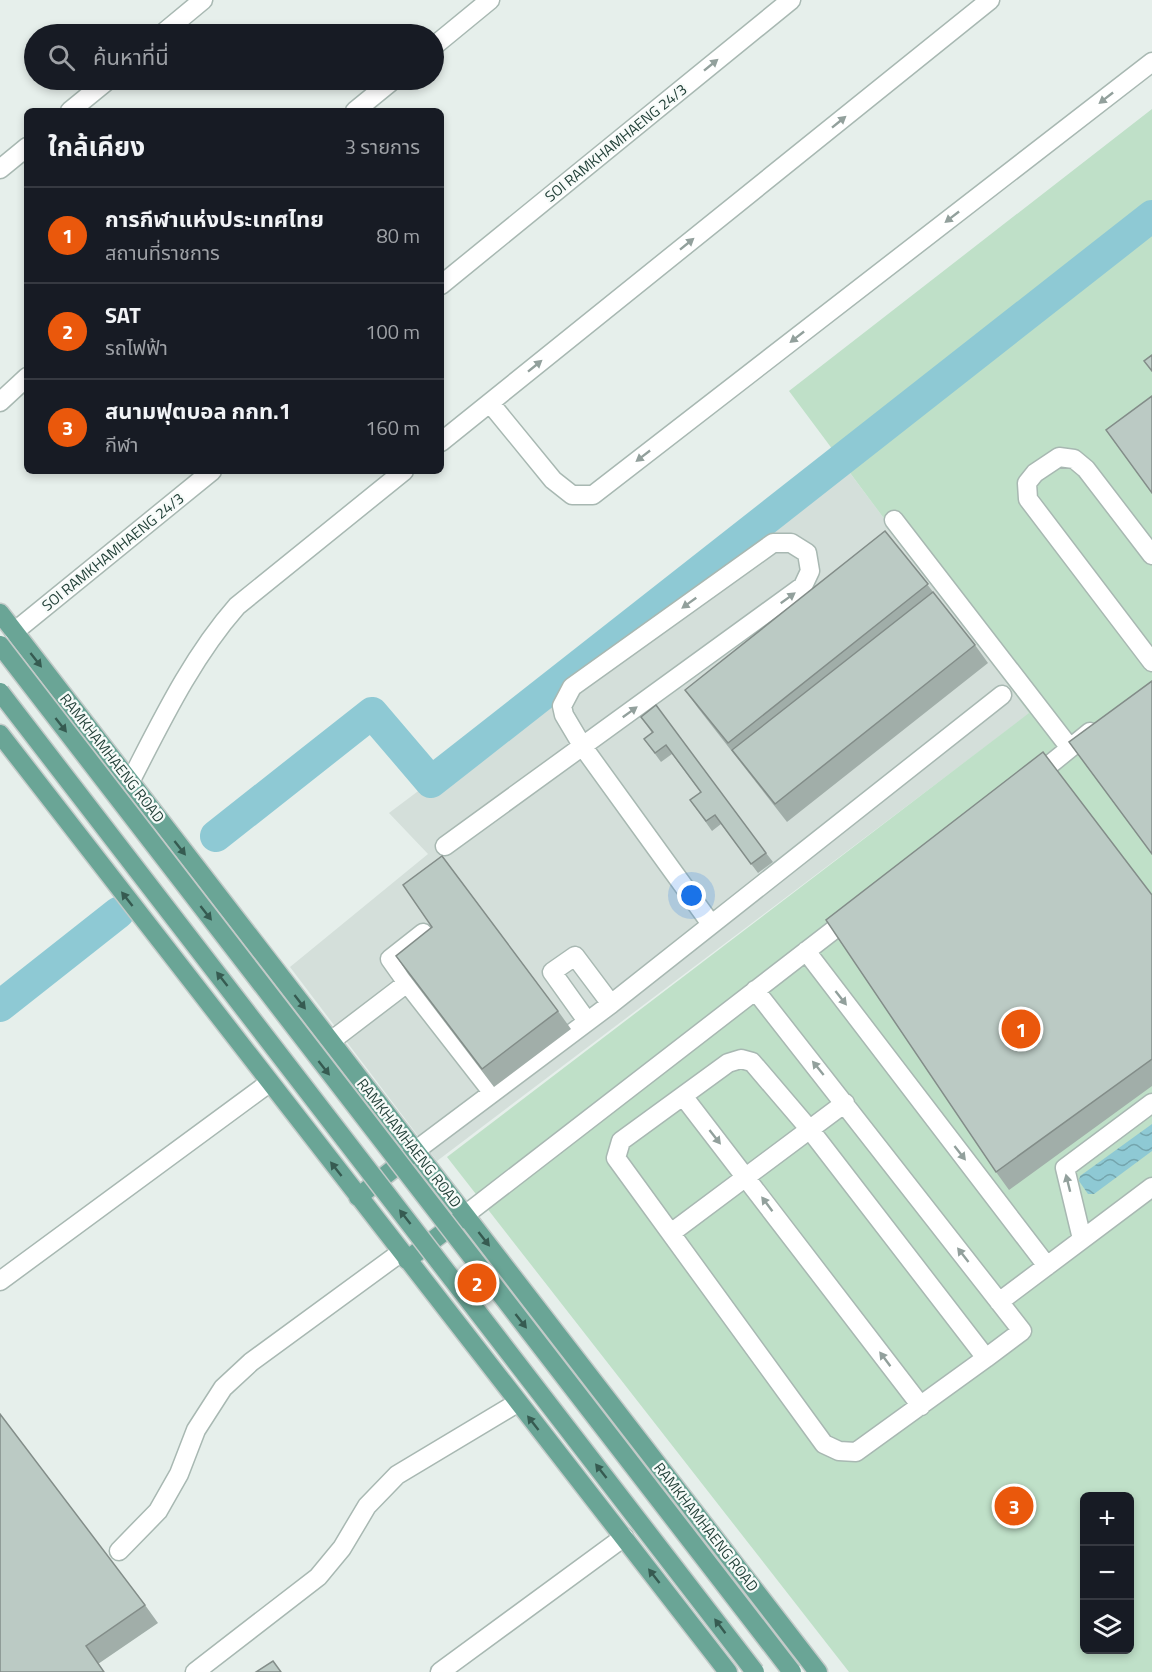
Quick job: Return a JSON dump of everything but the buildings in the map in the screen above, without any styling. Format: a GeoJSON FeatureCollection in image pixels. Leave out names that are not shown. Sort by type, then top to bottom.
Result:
{"type":"FeatureCollection","features":[{"type":"Feature","properties":{"kind":"main road","name":"RAMKHAMHAENG ROAD"},"geometry":{"type":"LineString","coordinates":[[0,613],[818,1672]]}},
{"type":"Feature","properties":{"kind":"main road","name":"RAMKHAMHAENG ROAD"},"geometry":{"type":"LineString","coordinates":[[0,645],[792,1672]]}},
{"type":"Feature","properties":{"kind":"main road"},"geometry":{"type":"LineString","coordinates":[[0,692],[755,1672]]}},
{"type":"Feature","properties":{"kind":"main road"},"geometry":{"type":"LineString","coordinates":[[0,734],[728,1672]]}},
{"type":"Feature","properties":{"kind":"main road"},"geometry":{"type":"LineString","coordinates":[[358,1197],[415,1151]]}},
{"type":"Feature","properties":{"kind":"main road"},"geometry":{"type":"LineString","coordinates":[[403,1256],[465,1215]]}},
{"type":"Feature","properties":{"kind":"street"},"geometry":{"type":"LineString","coordinates":[[174,24],[203,0]]}},
{"type":"Feature","properties":{"kind":"street"},"geometry":{"type":"LineString","coordinates":[[444,38],[490,0]]}},
{"type":"Feature","properties":{"kind":"street","name":"SOI RAMKHAMHAENG 24/3"},"geometry":{"type":"LineString","coordinates":[[444,283],[791,0]]}},
{"type":"Feature","properties":{"kind":"street"},"geometry":{"type":"LineString","coordinates":[[444,440],[990,0]]}},
{"type":"Feature","properties":{"kind":"street"},"geometry":{"type":"LineString","coordinates":[[489,403],[553,480],[572,495],[593,495],[1152,62]]}},
{"type":"Feature","properties":{"kind":"street"},"geometry":{"type":"LineString","coordinates":[[74,108],[96,90]]}},
{"type":"Feature","properties":{"kind":"street"},"geometry":{"type":"LineString","coordinates":[[359,108],[381,90]]}},
{"type":"Feature","properties":{"kind":"street"},"geometry":{"type":"LineString","coordinates":[[0,169],[24,149]]}},
{"type":"Feature","properties":{"kind":"street"},"geometry":{"type":"LineString","coordinates":[[0,402],[24,380]]}},
{"type":"Feature","properties":{"kind":"street"},"geometry":{"type":"LineString","coordinates":[[1152,555],[1086,469],[1074,459],[1059,457],[1035,473],[1027,483],[1028,499],[1152,662]]}},
{"type":"Feature","properties":{"kind":"street","name":"SOI RAMKHAMHAENG 24/3"},"geometry":{"type":"LineString","coordinates":[[14,632],[208,474]]}},
{"type":"Feature","properties":{"kind":"street"},"geometry":{"type":"LineString","coordinates":[[130,782],[176,695],[230,613],[400,474]]}},
{"type":"Feature","properties":{"kind":"street"},"geometry":{"type":"LineString","coordinates":[[894,520],[1070,748]]}},
{"type":"Feature","properties":{"kind":"street"},"geometry":{"type":"LineString","coordinates":[[445,846],[583,747],[803,586],[810,571],[807,553],[791,543],[773,543],[572,687],[562,706],[564,715],[583,747],[711,924]]}},
{"type":"Feature","properties":{"kind":"street"},"geometry":{"type":"LineString","coordinates":[[415,1151],[611,1004],[1002,695]]}},
{"type":"Feature","properties":{"kind":"street"},"geometry":{"type":"LineString","coordinates":[[1021,787],[1105,721]]}},
{"type":"Feature","properties":{"kind":"street"},"geometry":{"type":"LineString","coordinates":[[465,1215],[871,901]]}},
{"type":"Feature","properties":{"kind":"street"},"geometry":{"type":"LineString","coordinates":[[423,933],[390,959],[492,1092]]}},
{"type":"Feature","properties":{"kind":"street"},"geometry":{"type":"LineString","coordinates":[[806,951],[1047,1266]]}},
{"type":"Feature","properties":{"kind":"street"},"geometry":{"type":"LineString","coordinates":[[587,1021],[552,972],[575,956],[611,1004]]}},
{"type":"Feature","properties":{"kind":"street"},"geometry":{"type":"LineString","coordinates":[[331,1041],[407,983]]}},
{"type":"Feature","properties":{"kind":"street"},"geometry":{"type":"LineString","coordinates":[[755,990],[846,1103],[1022,1331],[986,1358],[921,1406],[856,1452],[839,1451],[824,1444],[616,1158],[621,1141],[728,1063],[741,1059],[752,1062],[811,1131],[986,1358]]}},
{"type":"Feature","properties":{"kind":"street"},"geometry":{"type":"LineString","coordinates":[[0,1281],[269,1083]]}},
{"type":"Feature","properties":{"kind":"street"},"geometry":{"type":"LineString","coordinates":[[683,1096],[921,1406]]}},
{"type":"Feature","properties":{"kind":"street"},"geometry":{"type":"LineString","coordinates":[[671,1233],[846,1103]]}},
{"type":"Feature","properties":{"kind":"street"},"geometry":{"type":"LineString","coordinates":[[1082,1239],[1065,1168],[1152,1103]]}},
{"type":"Feature","properties":{"kind":"street"},"geometry":{"type":"LineString","coordinates":[[999,1302],[1152,1187]]}},
{"type":"Feature","properties":{"kind":"street"},"geometry":{"type":"LineString","coordinates":[[119,1551],[158,1512],[179,1474],[196,1430],[224,1388],[251,1362],[403,1256]]}},
{"type":"Feature","properties":{"kind":"street"},"geometry":{"type":"LineString","coordinates":[[195,1672],[318,1577],[342,1548],[367,1506],[397,1475],[517,1403]]}},
{"type":"Feature","properties":{"kind":"street"},"geometry":{"type":"LineString","coordinates":[[440,1672],[624,1537]]}},
{"type":"Feature","properties":{"kind":"shaded area"},"geometry":{"type":"Polygon","coordinates":[[[847,469],[1030,713],[437,1161],[290,967],[428,854],[389,813],[847,469]]]}},
{"type":"Feature","properties":{"kind":"green space"},"geometry":{"type":"Polygon","coordinates":[[[1152,109],[1152,1672],[849,1672],[447,1157],[1029,713],[789,391],[1152,109]]]}},
{"type":"Feature","properties":{"kind":"water"},"geometry":{"type":"Polygon","coordinates":[[[1152,1124],[1152,1151],[1094,1194],[1088,1194],[1079,1181],[1080,1176],[1152,1124]]]}},
{"type":"Feature","properties":{"kind":"waterway"},"geometry":{"type":"LineString","coordinates":[[216,836],[372,713],[431,782],[1152,216]]}},
{"type":"Feature","properties":{"kind":"waterway"},"geometry":{"type":"LineString","coordinates":[[0,1006],[118,913]]}},
{"type":"Feature","properties":{"kind":"place","name":"การกีฬาแห่งประเทศไทย"},"geometry":{"type":"Point","coordinates":[1021,1029]}},
{"type":"Feature","properties":{"kind":"place","name":"SAT"},"geometry":{"type":"Point","coordinates":[477,1283]}},
{"type":"Feature","properties":{"kind":"place","name":"สนามฟุตบอล กกท.1"},"geometry":{"type":"Point","coordinates":[1014,1506]}}]}
